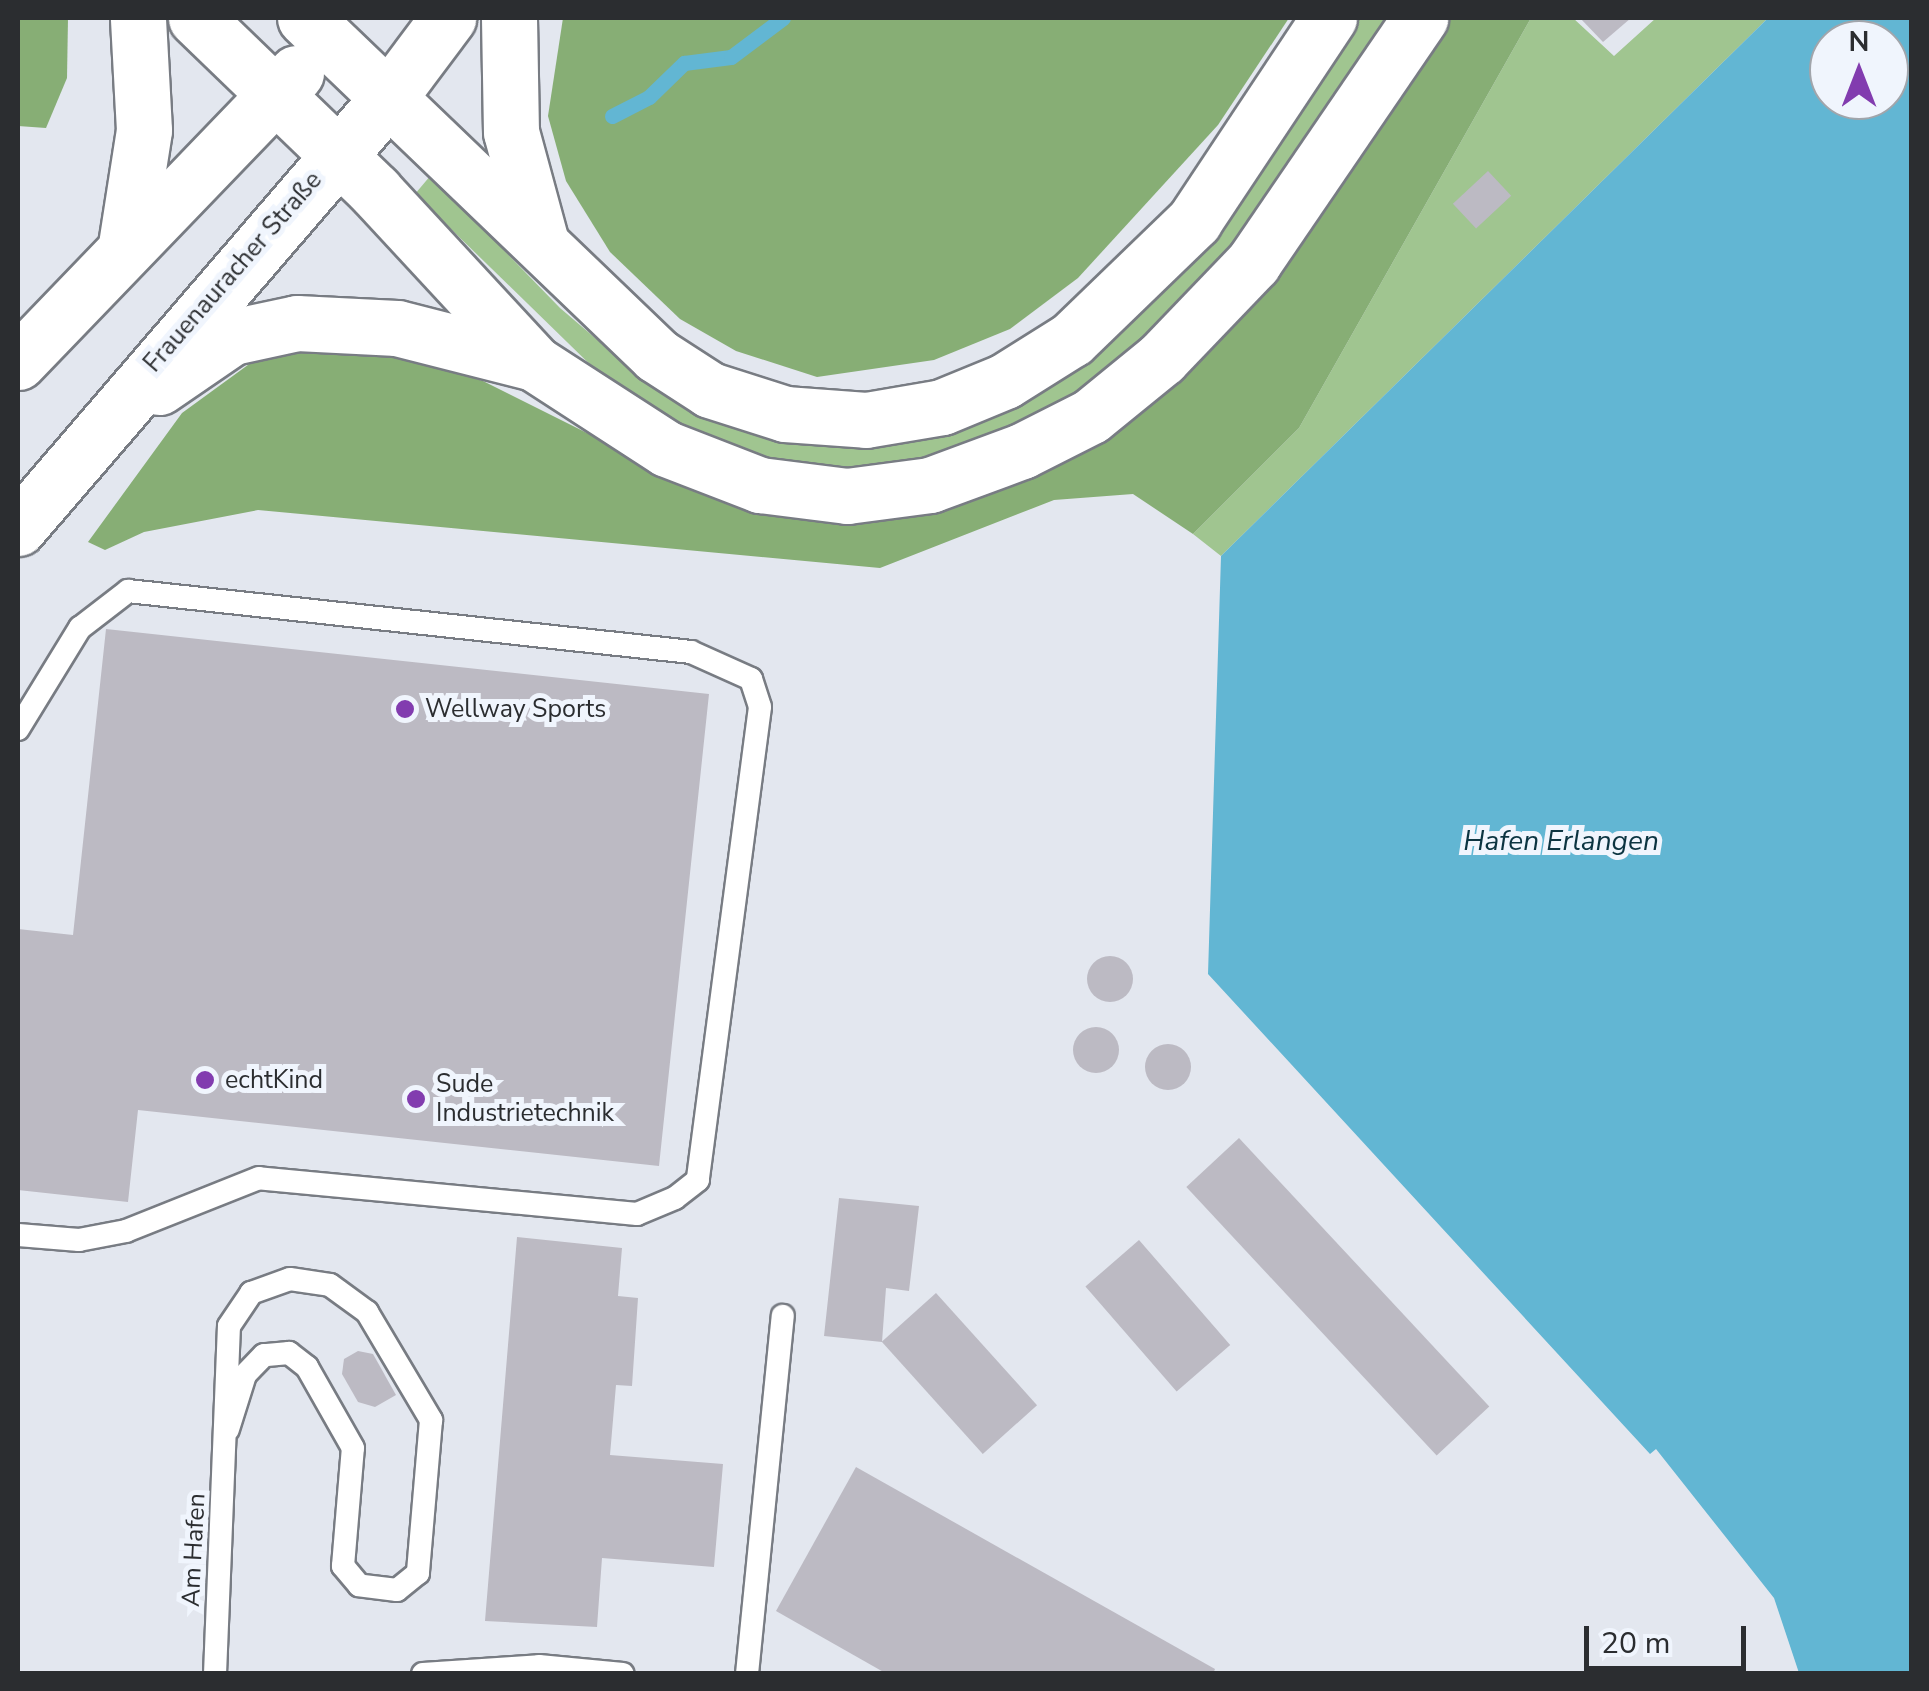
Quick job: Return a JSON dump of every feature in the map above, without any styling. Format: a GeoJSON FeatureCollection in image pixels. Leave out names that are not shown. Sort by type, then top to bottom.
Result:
{"type":"FeatureCollection","features":[{"type":"Feature","properties":{"kind":"main road"},"geometry":{"type":"LineString","coordinates":[[126,246],[144,130],[138,18]]}},
{"type":"Feature","properties":{"kind":"main road"},"geometry":{"type":"LineString","coordinates":[[196,18],[273,98],[337,154],[534,363],[653,442],[760,484],[847,496],[930,486],[1022,451],[1090,416],[1162,358],[1253,264],[1420,18]]}},
{"type":"Feature","properties":{"kind":"main road","name":"Frauenauracher Straße"},"geometry":{"type":"LineString","coordinates":[[18,528],[96,430],[389,96],[448,18]]}},
{"type":"Feature","properties":{"kind":"main road"},"geometry":{"type":"LineString","coordinates":[[508,18],[511,132],[540,239]]}},
{"type":"Feature","properties":{"kind":"main road"},"geometry":{"type":"LineString","coordinates":[[326,25],[389,96],[656,355],[710,390],[785,414],[866,420],[942,407],[1006,381],[1072,339],[1194,221],[1330,18]]}},
{"type":"Feature","properties":{"kind":"main road"},"geometry":{"type":"LineString","coordinates":[[18,362],[273,98],[326,25]]}},
{"type":"Feature","properties":{"kind":"main road"},"geometry":{"type":"LineString","coordinates":[[326,25],[337,154]]}},
{"type":"Feature","properties":{"kind":"main road"},"geometry":{"type":"LineString","coordinates":[[273,98],[389,96]]}},
{"type":"Feature","properties":{"kind":"main road"},"geometry":{"type":"LineString","coordinates":[[96,430],[232,338],[297,323],[397,328],[534,363]]}},
{"type":"Feature","properties":{"kind":"lane"},"geometry":{"type":"LineString","coordinates":[[18,730],[80,628],[128,591],[691,652],[751,678],[760,706],[698,1180],[674,1198],[637,1214],[259,1178],[126,1231],[79,1240],[18,1235]]}},
{"type":"Feature","properties":{"kind":"lane"},"geometry":{"type":"LineString","coordinates":[[290,1278],[317,1283],[367,1312],[431,1420],[418,1573],[396,1590],[359,1585],[342,1566],[352,1448],[307,1367],[289,1354],[264,1355],[244,1375],[228,1429],[229,1326],[251,1293],[290,1278]]}},
{"type":"Feature","properties":{"kind":"lane"},"geometry":{"type":"LineString","coordinates":[[747,1674],[782,1316]]}},
{"type":"Feature","properties":{"kind":"lane","name":"Am Hafen"},"geometry":{"type":"LineString","coordinates":[[216,1674],[228,1429]]}},
{"type":"Feature","properties":{"kind":"lane"},"geometry":{"type":"LineString","coordinates":[[423,1674],[539,1666],[623,1674]]}},
{"type":"Feature","properties":{"kind":"green space"},"geometry":{"type":"Polygon","coordinates":[[[18,18],[68,18],[67,78],[46,128],[18,126],[18,18]]]}},
{"type":"Feature","properties":{"kind":"green space"},"geometry":{"type":"Polygon","coordinates":[[[563,18],[1289,18],[1218,125],[1078,278],[1010,329],[934,360],[817,377],[736,351],[680,319],[610,252],[566,181],[548,116],[563,18]]]}},
{"type":"Feature","properties":{"kind":"green space"},"geometry":{"type":"Polygon","coordinates":[[[1359,18],[1389,18],[1232,245],[1171,313],[1099,379],[1027,420],[932,456],[862,468],[794,466],[736,454],[665,421],[607,381],[415,194],[431,175],[560,308],[621,360],[696,407],[1010,402],[1359,18]]]}},
{"type":"Feature","properties":{"kind":"green space"},"geometry":{"type":"Polygon","coordinates":[[[1450,18],[1531,18],[1299,428],[1193,534],[1133,494],[1054,500],[880,568],[258,510],[144,532],[105,550],[88,542],[182,413],[252,362],[347,341],[483,381],[617,448],[901,511],[988,494],[1066,457],[1148,405],[1276,273],[1450,18]]]}},
{"type":"Feature","properties":{"kind":"green space"},"geometry":{"type":"Polygon","coordinates":[[[1531,18],[1573,18],[1614,56],[1656,18],[1768,18],[1221,556],[1193,534],[1299,428],[1531,18]]]}},
{"type":"Feature","properties":{"kind":"water","name":"Hafen Erlangen"},"geometry":{"type":"Polygon","coordinates":[[[1768,18],[1911,18],[1911,1673],[1799,1673],[1774,1598],[1656,1449],[1650,1454],[1208,974],[1221,556],[1768,18]]]}},
{"type":"Feature","properties":{"kind":"building"},"geometry":{"type":"Polygon","coordinates":[[[1580,18],[1631,18],[1603,42],[1580,18]]]}},
{"type":"Feature","properties":{"kind":"building"},"geometry":{"type":"Polygon","coordinates":[[[1488,171],[1511,196],[1476,229],[1453,204],[1488,171]]]}},
{"type":"Feature","properties":{"kind":"building"},"geometry":{"type":"Polygon","coordinates":[[[106,629],[709,694],[659,1166],[138,1110],[128,1202],[18,1190],[18,929],[73,935],[106,629]]]}},
{"type":"Feature","properties":{"kind":"building"},"geometry":{"type":"Polygon","coordinates":[[[1110,956],[1126,963],[1133,979],[1126,995],[1110,1002],[1094,995],[1087,979],[1094,963],[1110,956]]]}},
{"type":"Feature","properties":{"kind":"building"},"geometry":{"type":"Polygon","coordinates":[[[1096,1027],[1112,1034],[1119,1050],[1112,1066],[1096,1073],[1080,1066],[1073,1050],[1080,1034],[1096,1027]]]}},
{"type":"Feature","properties":{"kind":"building"},"geometry":{"type":"Polygon","coordinates":[[[1168,1044],[1184,1051],[1191,1067],[1184,1083],[1168,1090],[1152,1083],[1145,1067],[1152,1051],[1168,1044]]]}},
{"type":"Feature","properties":{"kind":"building"},"geometry":{"type":"Polygon","coordinates":[[[1239,1138],[1489,1406],[1437,1456],[1186,1187],[1239,1138]]]}},
{"type":"Feature","properties":{"kind":"building"},"geometry":{"type":"Polygon","coordinates":[[[839,1198],[919,1206],[909,1291],[886,1288],[882,1342],[824,1336],[839,1198]]]}},
{"type":"Feature","properties":{"kind":"building"},"geometry":{"type":"Polygon","coordinates":[[[517,1237],[622,1248],[618,1296],[638,1298],[632,1386],[616,1385],[610,1455],[723,1464],[714,1567],[602,1558],[597,1627],[485,1621],[517,1237]]]}},
{"type":"Feature","properties":{"kind":"building"},"geometry":{"type":"Polygon","coordinates":[[[1139,1240],[1230,1345],[1177,1391],[1085,1287],[1139,1240]]]}},
{"type":"Feature","properties":{"kind":"building"},"geometry":{"type":"Polygon","coordinates":[[[936,1293],[1037,1405],[983,1454],[882,1342],[936,1293]]]}},
{"type":"Feature","properties":{"kind":"building"},"geometry":{"type":"Polygon","coordinates":[[[358,1351],[373,1354],[396,1395],[375,1407],[358,1402],[342,1374],[344,1359],[358,1351]]]}},
{"type":"Feature","properties":{"kind":"building"},"geometry":{"type":"Polygon","coordinates":[[[856,1467],[1215,1669],[1213,1674],[887,1674],[776,1611],[856,1467]]]}},
{"type":"Feature","properties":{"kind":"waterway"},"geometry":{"type":"LineString","coordinates":[[612,116],[649,97],[684,63],[731,57],[783,18]]}},
{"type":"Feature","properties":{"kind":"place","name":"Wellway Sports"},"geometry":{"type":"Point","coordinates":[405,709]}},
{"type":"Feature","properties":{"kind":"place","name":"echtKind"},"geometry":{"type":"Point","coordinates":[205,1080]}},
{"type":"Feature","properties":{"kind":"place","name":"Sude Industrietechnik"},"geometry":{"type":"Point","coordinates":[416,1099]}}]}
